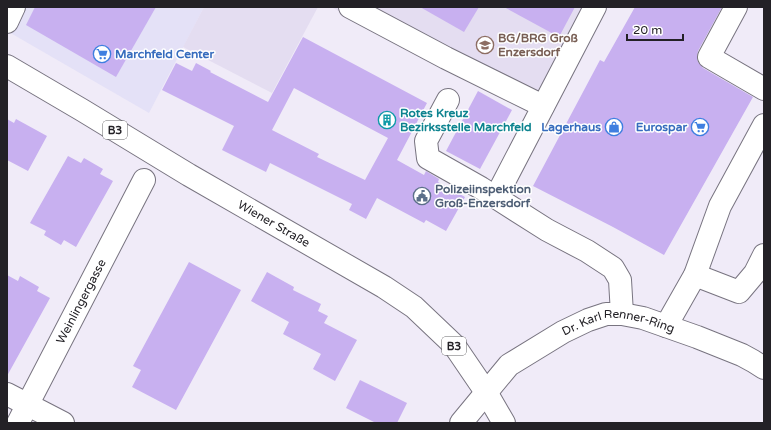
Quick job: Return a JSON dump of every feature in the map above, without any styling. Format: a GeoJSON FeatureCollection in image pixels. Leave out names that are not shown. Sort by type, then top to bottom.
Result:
{"type":"FeatureCollection","features":[{"type":"Feature","properties":{"kind":"street"},"geometry":{"type":"LineString","coordinates":[[7,22],[14,7]]}},
{"type":"Feature","properties":{"kind":"street"},"geometry":{"type":"LineString","coordinates":[[350,7],[446,58],[543,106]]}},
{"type":"Feature","properties":{"kind":"street"},"geometry":{"type":"LineString","coordinates":[[496,197],[595,7]]}},
{"type":"Feature","properties":{"kind":"street"},"geometry":{"type":"LineString","coordinates":[[736,7],[708,57],[764,89]]}},
{"type":"Feature","properties":{"kind":"street","name":"Wiener Straße"},"geometry":{"type":"LineString","coordinates":[[7,66],[189,175],[389,290],[414,307],[454,345],[486,392],[504,423]]}},
{"type":"Feature","properties":{"kind":"street"},"geometry":{"type":"LineString","coordinates":[[448,100],[426,141],[428,158],[496,197],[547,230],[588,251],[613,268],[620,280],[622,314]]}},
{"type":"Feature","properties":{"kind":"street"},"geometry":{"type":"LineString","coordinates":[[666,326],[695,275],[720,206],[764,125]]}},
{"type":"Feature","properties":{"kind":"street","name":"Weinlingergasse"},"geometry":{"type":"LineString","coordinates":[[23,414],[144,180]]}},
{"type":"Feature","properties":{"kind":"street"},"geometry":{"type":"LineString","coordinates":[[695,275],[739,292],[755,273],[764,255]]}},
{"type":"Feature","properties":{"kind":"street","name":"Dr. Karl Renner-Ring"},"geometry":{"type":"LineString","coordinates":[[460,423],[509,365],[563,332],[588,320],[606,314],[622,314],[643,318],[742,355],[753,360],[764,368]]}},
{"type":"Feature","properties":{"kind":"street"},"geometry":{"type":"LineString","coordinates":[[7,394],[23,414],[63,423]]}},
{"type":"Feature","properties":{"kind":"shaded area"},"geometry":{"type":"Polygon","coordinates":[[[7,7],[204,7],[149,113],[7,31],[7,7]]]}},
{"type":"Feature","properties":{"kind":"shaded area"},"geometry":{"type":"Polygon","coordinates":[[[204,7],[318,7],[272,93],[183,47],[204,7]]]}},
{"type":"Feature","properties":{"kind":"shaded area","name":"BG/BRG Groß Enzersdorf"},"geometry":{"type":"Polygon","coordinates":[[[331,7],[585,7],[530,111],[331,7]]]}},
{"type":"Feature","properties":{"kind":"building","name":"Marchfeld Center"},"geometry":{"type":"Polygon","coordinates":[[[35,7],[156,7],[116,77],[26,25],[35,7]]]}},
{"type":"Feature","properties":{"kind":"building"},"geometry":{"type":"Polygon","coordinates":[[[420,7],[479,7],[464,32],[420,7]]]}},
{"type":"Feature","properties":{"kind":"building"},"geometry":{"type":"Polygon","coordinates":[[[504,7],[575,7],[559,37],[504,7]]]}},
{"type":"Feature","properties":{"kind":"building"},"geometry":{"type":"Polygon","coordinates":[[[635,7],[722,7],[698,51],[698,62],[703,68],[753,97],[664,255],[533,186],[600,60],[604,62],[635,7]]]}},
{"type":"Feature","properties":{"kind":"building"},"geometry":{"type":"Polygon","coordinates":[[[303,37],[427,103],[397,160],[424,175],[426,171],[439,179],[438,182],[465,197],[446,231],[426,220],[424,223],[377,198],[366,219],[349,210],[352,204],[270,163],[266,172],[222,150],[234,126],[162,90],[176,63],[192,71],[196,63],[211,71],[210,72],[268,102],[303,37]],[[294,88],[272,130],[319,154],[317,157],[365,180],[388,138],[294,88]]]}},
{"type":"Feature","properties":{"kind":"building"},"geometry":{"type":"Polygon","coordinates":[[[478,91],[512,110],[480,169],[446,151],[478,91]]]}},
{"type":"Feature","properties":{"kind":"building"},"geometry":{"type":"Polygon","coordinates":[[[7,119],[14,123],[16,119],[47,136],[28,171],[7,160],[7,119]]]}},
{"type":"Feature","properties":{"kind":"building"},"geometry":{"type":"Polygon","coordinates":[[[68,156],[81,163],[84,158],[103,169],[100,174],[113,181],[76,247],[64,240],[61,245],[44,235],[46,231],[30,223],[68,156]]]}},
{"type":"Feature","properties":{"kind":"building"},"geometry":{"type":"Polygon","coordinates":[[[189,262],[241,290],[176,410],[132,387],[141,370],[133,366],[189,262]]]}},
{"type":"Feature","properties":{"kind":"building"},"geometry":{"type":"Polygon","coordinates":[[[267,272],[294,287],[293,290],[321,304],[318,311],[328,316],[324,323],[357,340],[335,381],[313,369],[321,354],[283,334],[289,322],[251,301],[267,272]]]}},
{"type":"Feature","properties":{"kind":"building"},"geometry":{"type":"Polygon","coordinates":[[[7,275],[18,281],[20,276],[39,287],[37,291],[50,298],[7,376],[7,275]]]}},
{"type":"Feature","properties":{"kind":"building"},"geometry":{"type":"Polygon","coordinates":[[[360,380],[407,403],[397,423],[376,423],[346,408],[360,380]]]}},
{"type":"Feature","properties":{"kind":"place","name":"BG/BRG Groß Enzersdorf"},"geometry":{"type":"Point","coordinates":[485,45]}},
{"type":"Feature","properties":{"kind":"place","name":"Marchfeld Center"},"geometry":{"type":"Point","coordinates":[102,54]}},
{"type":"Feature","properties":{"kind":"place","name":"Rotes Kreuz Bezirksstelle Marchfeld"},"geometry":{"type":"Point","coordinates":[387,120]}},
{"type":"Feature","properties":{"kind":"place","name":"Lagerhaus"},"geometry":{"type":"Point","coordinates":[614,127]}},
{"type":"Feature","properties":{"kind":"place","name":"Eurospar"},"geometry":{"type":"Point","coordinates":[700,127]}},
{"type":"Feature","properties":{"kind":"place","name":"Polizeiinspektion Groß-Enzersdorf"},"geometry":{"type":"Point","coordinates":[422,196]}}]}
